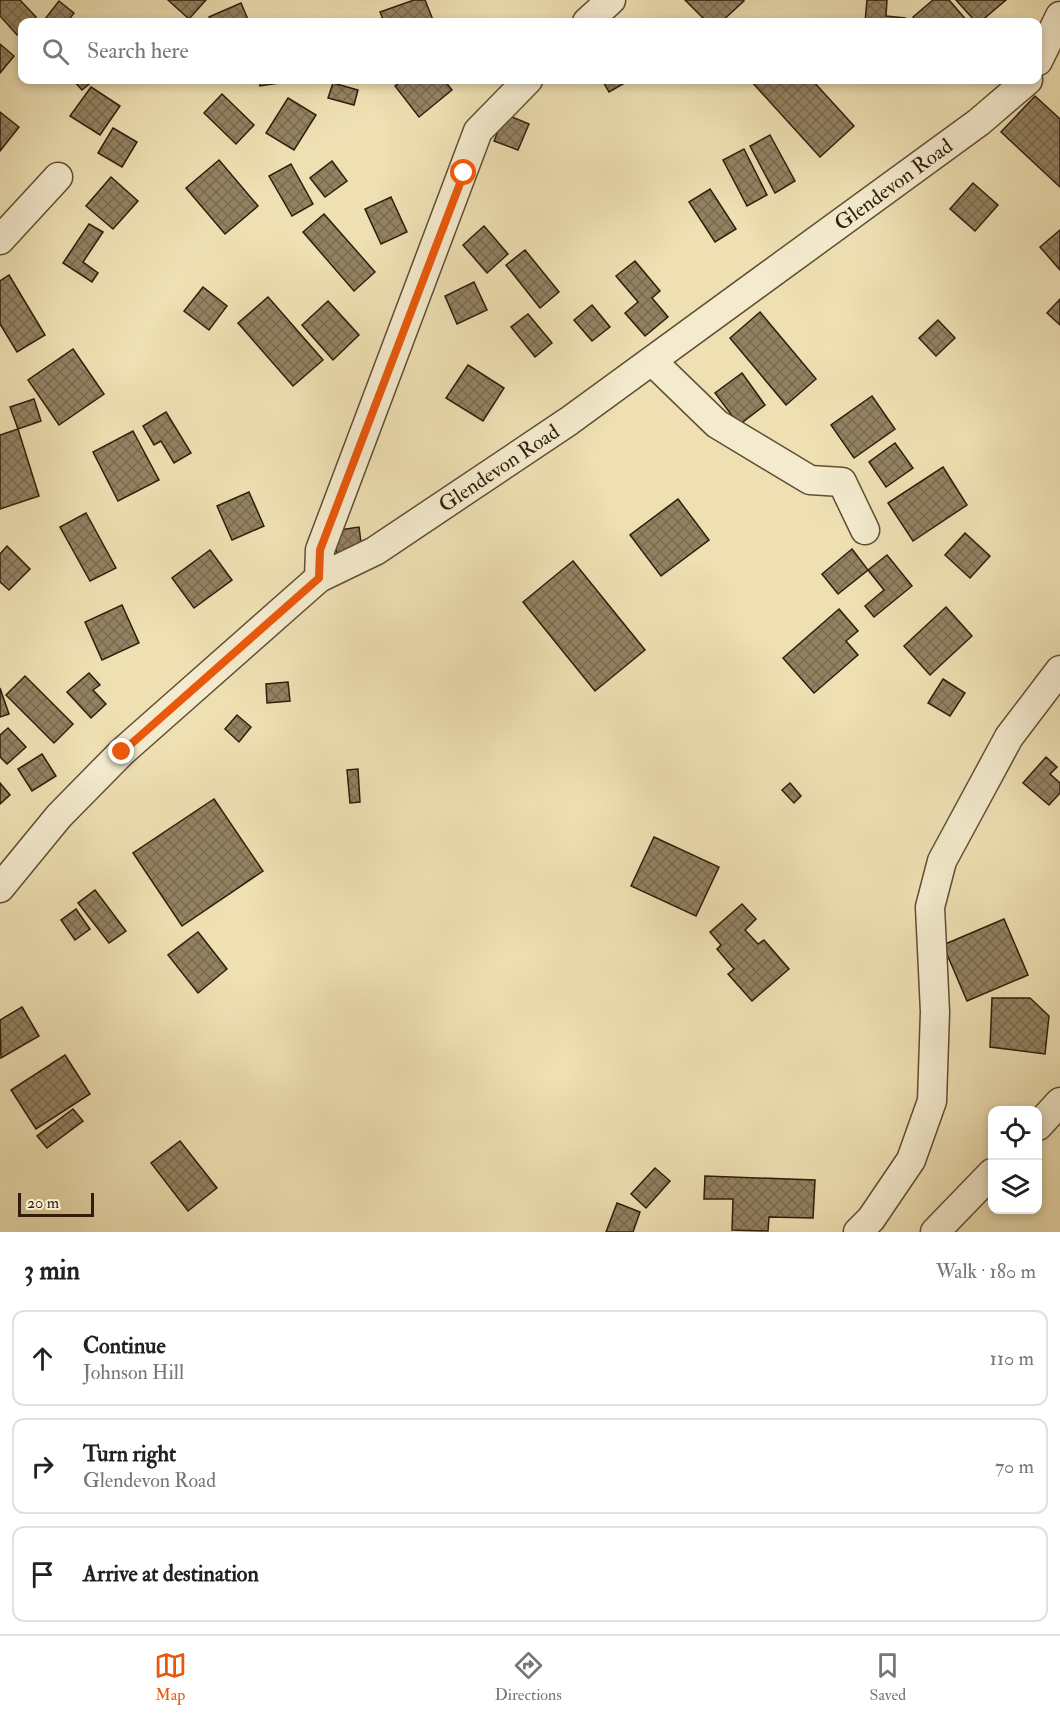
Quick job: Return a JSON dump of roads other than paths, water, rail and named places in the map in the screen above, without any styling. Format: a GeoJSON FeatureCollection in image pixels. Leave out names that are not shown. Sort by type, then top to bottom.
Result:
{"type":"FeatureCollection","features":[{"type":"Feature","properties":{"kind":"street"},"geometry":{"type":"LineString","coordinates":[[591,18],[611,0]]}},
{"type":"Feature","properties":{"kind":"street"},"geometry":{"type":"LineString","coordinates":[[1042,53],[1060,16]]}},
{"type":"Feature","properties":{"kind":"street"},"geometry":{"type":"LineString","coordinates":[[319,578],[320,550],[478,131],[524,84]]}},
{"type":"Feature","properties":{"kind":"street","name":"Glendevon Road"},"geometry":{"type":"LineString","coordinates":[[0,888],[59,816],[122,752],[319,578],[375,551],[569,421],[969,130],[1023,84]]}},
{"type":"Feature","properties":{"kind":"street"},"geometry":{"type":"LineString","coordinates":[[0,240],[58,177]]}},
{"type":"Feature","properties":{"kind":"street"},"geometry":{"type":"LineString","coordinates":[[652,361],[717,424],[810,480],[842,482],[865,531]]}},
{"type":"Feature","properties":{"kind":"street"},"geometry":{"type":"LineString","coordinates":[[858,1232],[871,1219],[911,1160],[932,1101],[935,1012],[930,907],[942,861],[1008,738],[1060,670]]}},
{"type":"Feature","properties":{"kind":"street"},"geometry":{"type":"LineString","coordinates":[[1042,1122],[1060,1102]]}},
{"type":"Feature","properties":{"kind":"street"},"geometry":{"type":"LineString","coordinates":[[935,1232],[988,1178]]}}]}
